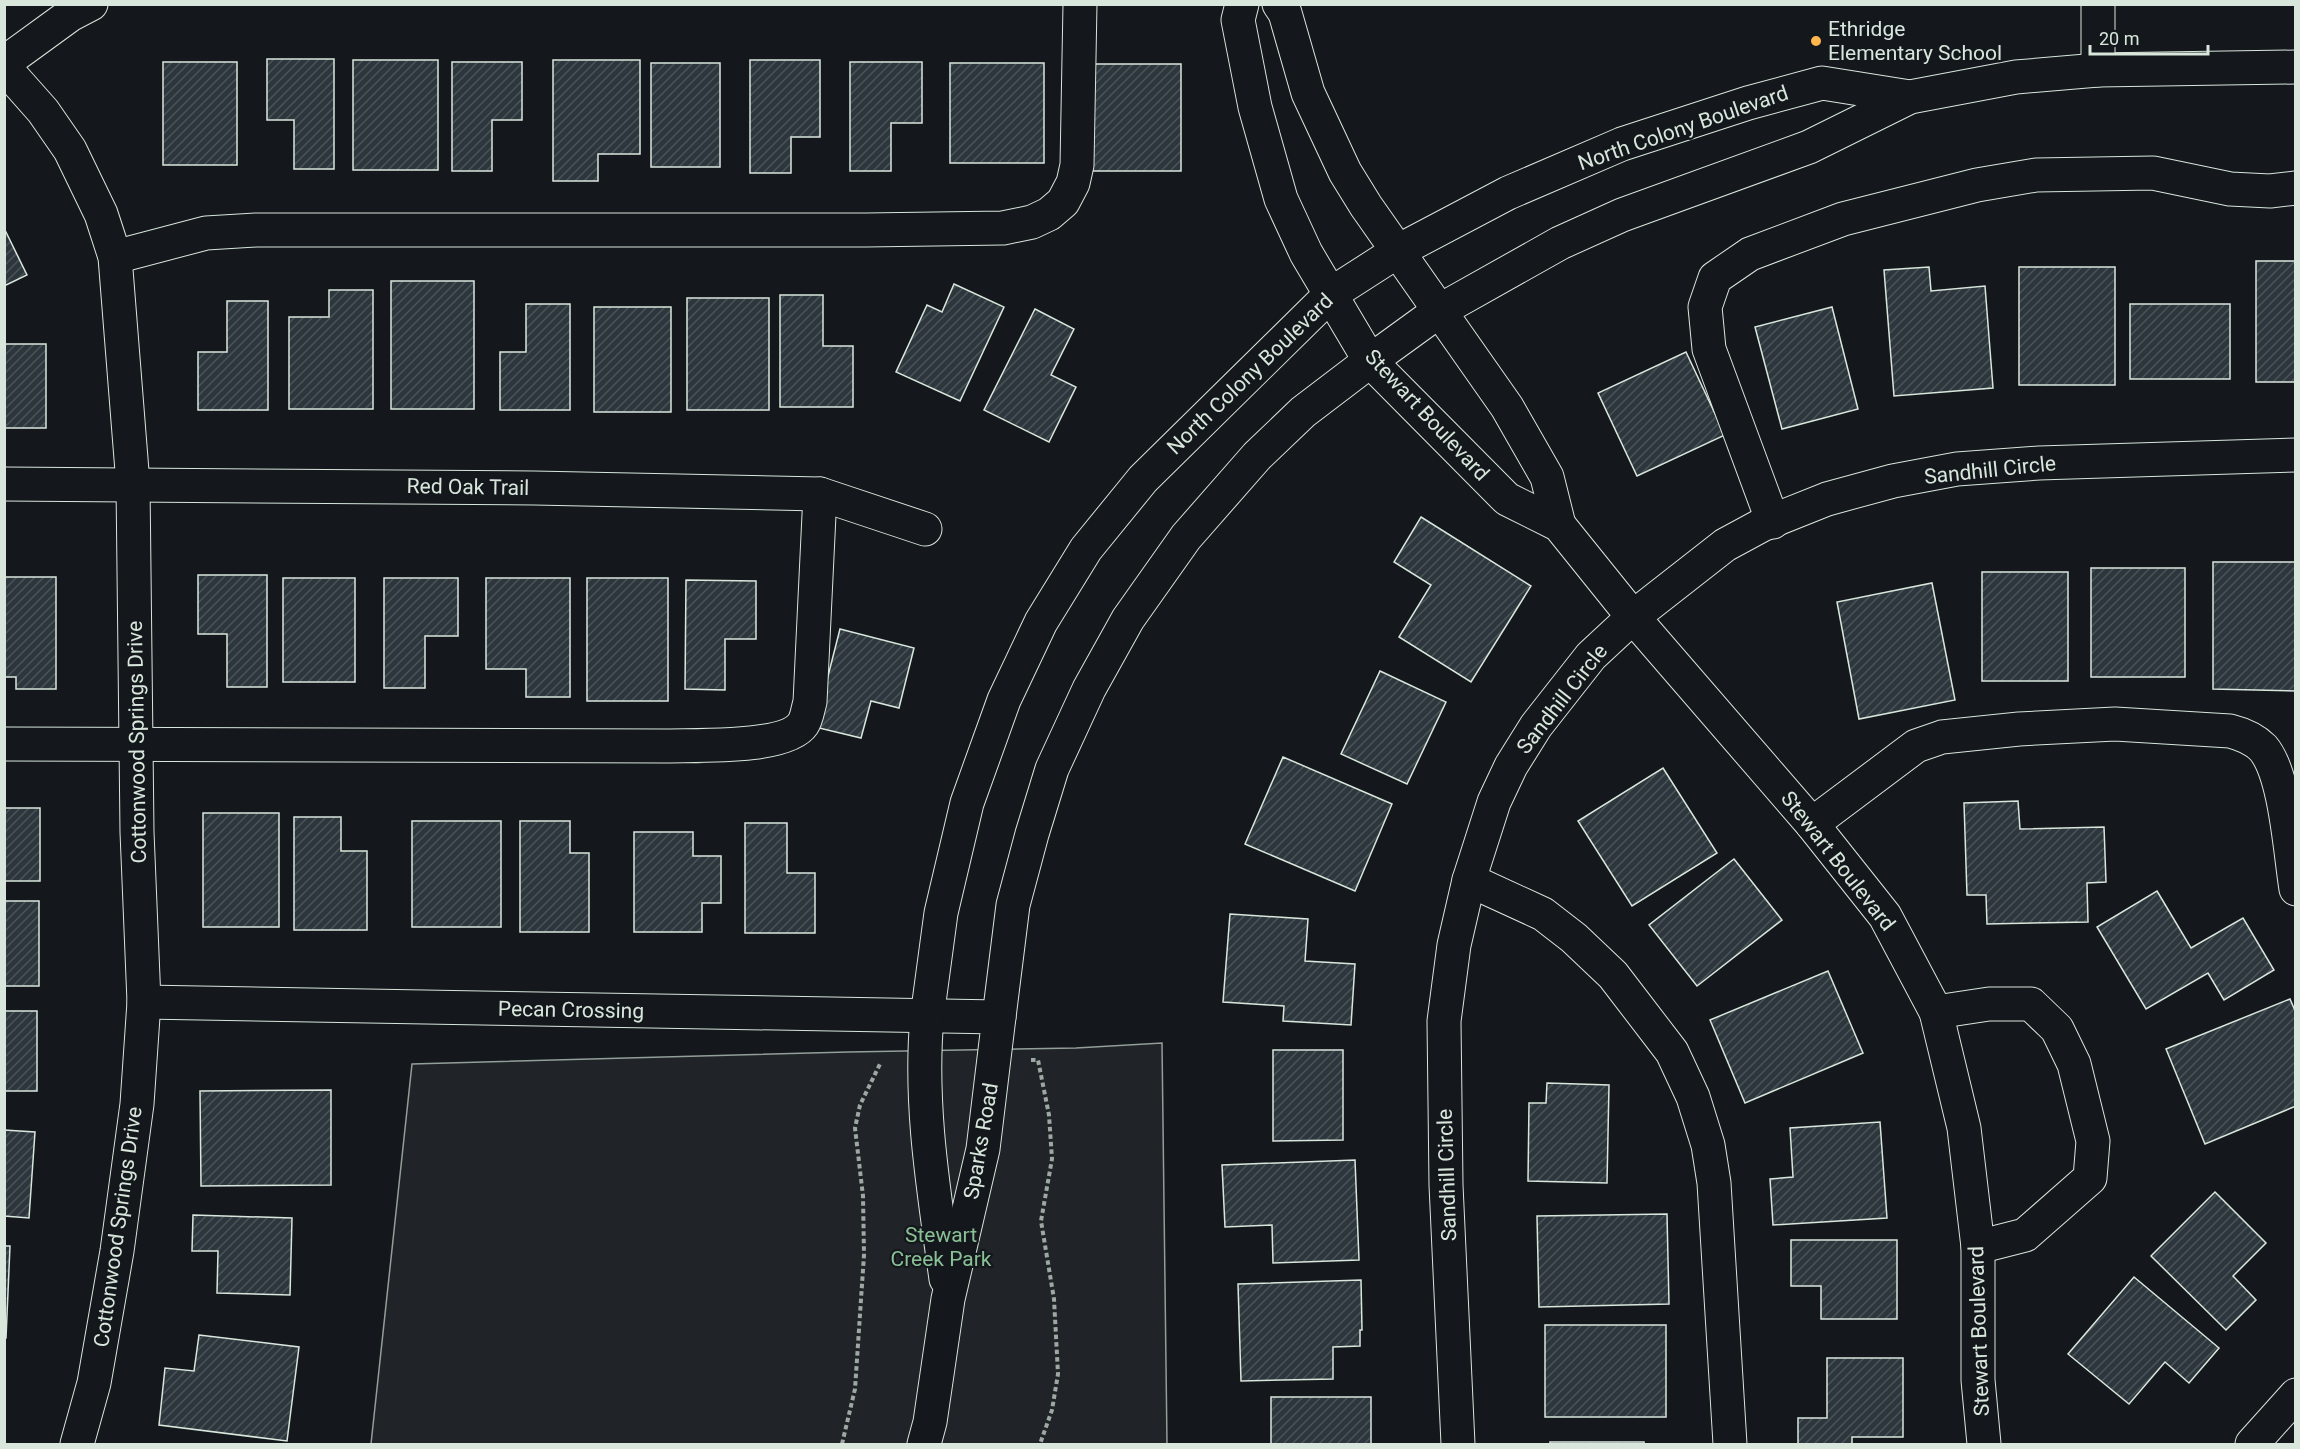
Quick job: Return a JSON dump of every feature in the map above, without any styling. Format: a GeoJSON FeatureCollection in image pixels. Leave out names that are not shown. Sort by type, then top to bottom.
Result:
{"type":"FeatureCollection","features":[{"type":"Feature","properties":{"kind":"street"},"geometry":{"type":"LineString","coordinates":[[4,63],[70,15],[92,4]]}},
{"type":"Feature","properties":{"kind":"street"},"geometry":{"type":"LineString","coordinates":[[115,257],[206,234],[256,230],[867,230],[1003,228],[1032,222],[1049,214],[1063,202],[1073,183],[1077,165],[1080,4]]}},
{"type":"Feature","properties":{"kind":"street","name":"Stewart Boulevard"},"geometry":{"type":"LineString","coordinates":[[1242,4],[1238,20],[1255,107],[1281,199],[1306,253],[1370,361],[1508,499],[1559,525],[1633,617],[1812,824],[1885,916],[1936,1012],[1964,1128],[1978,1247],[1978,1380],[1984,1444]]}},
{"type":"Feature","properties":{"kind":"street","name":"Stewart Boulevard"},"geometry":{"type":"LineString","coordinates":[[1279,4],[1285,13],[1308,93],[1345,172],[1439,311],[1508,407],[1547,477],[1559,525]]}},
{"type":"Feature","properties":{"kind":"street"},"geometry":{"type":"LineString","coordinates":[[2098,4],[2098,70]]}},
{"type":"Feature","properties":{"kind":"street","name":"Cottonwood Springs Drive"},"geometry":{"type":"LineString","coordinates":[[4,67],[43,111],[70,150],[101,214],[115,257],[133,484],[136,745],[144,1002],[136,1104],[117,1251],[94,1383],[77,1444]]}},
{"type":"Feature","properties":{"kind":"street","name":"North Colony Boulevard"},"geometry":{"type":"LineString","coordinates":[[999,1017],[1013,905],[1052,769],[1089,688],[1128,619],[1186,537],[1257,456],[1303,412],[1370,361],[1439,311],[1560,243],[1622,215],[1809,147],[1910,97],[2016,77],[2098,70],[2295,67]]}},
{"type":"Feature","properties":{"kind":"street","name":"North Colony Boulevard"},"geometry":{"type":"LineString","coordinates":[[927,1017],[941,913],[967,803],[1004,700],[1041,622],[1086,549],[1143,478],[1331,294],[1398,251],[1508,193],[1612,149],[1748,103],[1822,83],[1910,97]]}},
{"type":"Feature","properties":{"kind":"street"},"geometry":{"type":"LineString","coordinates":[[1773,522],[1709,349],[1705,308],[1715,278],[1750,254],[1843,219],[1977,185],[2036,175],[2153,173],[2230,189],[2295,188]]}},
{"type":"Feature","properties":{"kind":"street","name":"Sandhill Circle"},"geometry":{"type":"LineString","coordinates":[[1458,1444],[1446,1185],[1444,1021],[1454,945],[1468,880],[1494,802],[1511,766],[1536,726],[1592,656],[1633,617],[1725,544],[1762,525],[1827,499],[1893,481],[1957,469],[2039,463],[2295,455]]}},
{"type":"Feature","properties":{"kind":"street","name":"Red Oak Trail"},"geometry":{"type":"LineString","coordinates":[[4,484],[534,488],[820,494],[925,529]]}},
{"type":"Feature","properties":{"kind":"street"},"geometry":{"type":"LineString","coordinates":[[4,744],[668,746],[741,745],[785,737],[802,725],[810,702],[820,494]]}},
{"type":"Feature","properties":{"kind":"street"},"geometry":{"type":"LineString","coordinates":[[1812,824],[1916,746],[1942,737],[2019,729],[2115,724],[2230,731],[2245,735],[2262,748],[2276,771],[2295,889]]}},
{"type":"Feature","properties":{"kind":"street"},"geometry":{"type":"LineString","coordinates":[[1468,880],[1543,914],[1574,938],[1612,975],[1672,1052],[1693,1097],[1708,1145],[1714,1183],[1730,1444]]}},
{"type":"Feature","properties":{"kind":"street","name":"Pecan Crossing"},"geometry":{"type":"LineString","coordinates":[[144,1002],[999,1017]]}},
{"type":"Feature","properties":{"kind":"street"},"geometry":{"type":"LineString","coordinates":[[1936,1012],[1989,1004],[2031,1004],[2057,1029],[2074,1064],[2093,1141],[2090,1178],[2025,1235],[1978,1247]]}},
{"type":"Feature","properties":{"kind":"street","name":"Sparks Road"},"geometry":{"type":"LineString","coordinates":[[927,1017],[923,1054],[928,1148],[948,1299]]}},
{"type":"Feature","properties":{"kind":"street","name":"Sparks Road"},"geometry":{"type":"LineString","coordinates":[[924,1444],[930,1422],[948,1299],[983,1149],[999,1017]]}},
{"type":"Feature","properties":{"kind":"street"},"geometry":{"type":"LineString","coordinates":[[2252,1444],[2295,1395]]}},
{"type":"Feature","properties":{"kind":"path"},"geometry":{"type":"LineString","coordinates":[[1024,1060],[1038,1060],[1049,1115],[1052,1159],[1041,1221],[1054,1299],[1058,1374],[1052,1410],[1040,1444]]}},
{"type":"Feature","properties":{"kind":"path"},"geometry":{"type":"LineString","coordinates":[[842,1444],[855,1389],[864,1254],[863,1196],[855,1128],[860,1105],[881,1062]]}},
{"type":"Feature","properties":{"kind":"green space","name":"Stewart Creek Park"},"geometry":{"type":"Polygon","coordinates":[[[1162,1043],[1167,1444],[371,1444],[412,1064],[1076,1048],[1162,1043]]]}},
{"type":"Feature","properties":{"kind":"building"},"geometry":{"type":"Polygon","coordinates":[[[267,59],[334,59],[334,169],[294,169],[294,120],[267,120],[267,59]]]}},
{"type":"Feature","properties":{"kind":"building"},"geometry":{"type":"Polygon","coordinates":[[[353,60],[438,60],[438,170],[353,170],[353,60]]]}},
{"type":"Feature","properties":{"kind":"building"},"geometry":{"type":"Polygon","coordinates":[[[553,60],[640,60],[640,154],[598,154],[598,181],[553,181],[553,60]]]}},
{"type":"Feature","properties":{"kind":"building"},"geometry":{"type":"Polygon","coordinates":[[[750,60],[820,60],[820,137],[791,137],[791,173],[750,173],[750,60]]]}},
{"type":"Feature","properties":{"kind":"building"},"geometry":{"type":"Polygon","coordinates":[[[163,62],[237,62],[237,165],[163,165],[163,62]]]}},
{"type":"Feature","properties":{"kind":"building"},"geometry":{"type":"Polygon","coordinates":[[[452,62],[522,62],[522,120],[492,120],[492,171],[452,171],[452,62]]]}},
{"type":"Feature","properties":{"kind":"building"},"geometry":{"type":"Polygon","coordinates":[[[850,62],[922,62],[922,123],[891,123],[891,171],[850,171],[850,62]]]}},
{"type":"Feature","properties":{"kind":"building"},"geometry":{"type":"Polygon","coordinates":[[[651,63],[720,63],[720,167],[651,167],[651,63]]]}},
{"type":"Feature","properties":{"kind":"building"},"geometry":{"type":"Polygon","coordinates":[[[950,63],[1044,63],[1044,163],[950,163],[950,63]]]}},
{"type":"Feature","properties":{"kind":"building"},"geometry":{"type":"Polygon","coordinates":[[[1090,64],[1181,64],[1181,171],[1090,171],[1090,64]]]}},
{"type":"Feature","properties":{"kind":"building"},"geometry":{"type":"Polygon","coordinates":[[[4,228],[27,275],[4,286],[4,228]]]}},
{"type":"Feature","properties":{"kind":"building"},"geometry":{"type":"Polygon","coordinates":[[[2256,261],[2296,261],[2296,382],[2256,382],[2256,261]]]}},
{"type":"Feature","properties":{"kind":"building"},"geometry":{"type":"Polygon","coordinates":[[[1929,267],[1931,291],[1985,286],[1993,388],[1894,396],[1884,270],[1929,267]]]}},
{"type":"Feature","properties":{"kind":"building"},"geometry":{"type":"Polygon","coordinates":[[[2019,267],[2115,267],[2115,385],[2019,385],[2019,267]]]}},
{"type":"Feature","properties":{"kind":"building"},"geometry":{"type":"Polygon","coordinates":[[[391,281],[474,281],[474,409],[391,409],[391,281]]]}},
{"type":"Feature","properties":{"kind":"building"},"geometry":{"type":"Polygon","coordinates":[[[954,284],[1004,307],[960,401],[896,372],[927,305],[942,312],[954,284]]]}},
{"type":"Feature","properties":{"kind":"building"},"geometry":{"type":"Polygon","coordinates":[[[329,290],[373,290],[373,409],[289,409],[289,317],[329,317],[329,290]]]}},
{"type":"Feature","properties":{"kind":"building"},"geometry":{"type":"Polygon","coordinates":[[[780,295],[823,295],[823,346],[853,346],[853,407],[780,407],[780,295]]]}},
{"type":"Feature","properties":{"kind":"building"},"geometry":{"type":"Polygon","coordinates":[[[687,298],[769,298],[769,410],[687,410],[687,298]]]}},
{"type":"Feature","properties":{"kind":"building"},"geometry":{"type":"Polygon","coordinates":[[[227,301],[268,301],[268,410],[198,410],[198,352],[227,352],[227,301]]]}},
{"type":"Feature","properties":{"kind":"building"},"geometry":{"type":"Polygon","coordinates":[[[526,304],[570,304],[570,410],[500,410],[500,352],[526,352],[526,304]]]}},
{"type":"Feature","properties":{"kind":"building"},"geometry":{"type":"Polygon","coordinates":[[[2130,304],[2230,304],[2230,379],[2130,379],[2130,304]]]}},
{"type":"Feature","properties":{"kind":"building"},"geometry":{"type":"Polygon","coordinates":[[[594,307],[671,307],[671,412],[594,412],[594,307]]]}},
{"type":"Feature","properties":{"kind":"building"},"geometry":{"type":"Polygon","coordinates":[[[1832,307],[1858,409],[1782,429],[1755,327],[1832,307]]]}},
{"type":"Feature","properties":{"kind":"building"},"geometry":{"type":"Polygon","coordinates":[[[1035,309],[1074,329],[1051,375],[1076,387],[1049,442],[984,410],[1035,309]]]}},
{"type":"Feature","properties":{"kind":"building"},"geometry":{"type":"Polygon","coordinates":[[[4,344],[46,344],[46,428],[4,428],[4,344]]]}},
{"type":"Feature","properties":{"kind":"building"},"geometry":{"type":"Polygon","coordinates":[[[1686,352],[1725,435],[1637,476],[1598,393],[1686,352]]]}},
{"type":"Feature","properties":{"kind":"building"},"geometry":{"type":"Polygon","coordinates":[[[1421,517],[1531,586],[1471,682],[1399,637],[1431,585],[1394,562],[1421,517]]]}},
{"type":"Feature","properties":{"kind":"building"},"geometry":{"type":"Polygon","coordinates":[[[2213,562],[2296,562],[2296,691],[2213,689],[2213,562]]]}},
{"type":"Feature","properties":{"kind":"building"},"geometry":{"type":"Polygon","coordinates":[[[2091,568],[2185,568],[2185,677],[2091,677],[2091,568]]]}},
{"type":"Feature","properties":{"kind":"building"},"geometry":{"type":"Polygon","coordinates":[[[1982,572],[2068,572],[2068,681],[1982,681],[1982,572]]]}},
{"type":"Feature","properties":{"kind":"building"},"geometry":{"type":"Polygon","coordinates":[[[198,575],[267,575],[267,687],[227,687],[227,634],[198,634],[198,575]]]}},
{"type":"Feature","properties":{"kind":"building"},"geometry":{"type":"Polygon","coordinates":[[[4,577],[56,577],[56,689],[16,689],[16,677],[4,677],[4,577]]]}},
{"type":"Feature","properties":{"kind":"building"},"geometry":{"type":"Polygon","coordinates":[[[283,578],[355,578],[355,682],[283,682],[283,578]]]}},
{"type":"Feature","properties":{"kind":"building"},"geometry":{"type":"Polygon","coordinates":[[[384,578],[458,578],[458,636],[425,636],[425,688],[384,688],[384,578]]]}},
{"type":"Feature","properties":{"kind":"building"},"geometry":{"type":"Polygon","coordinates":[[[486,578],[570,578],[570,697],[526,697],[526,669],[486,669],[486,578]]]}},
{"type":"Feature","properties":{"kind":"building"},"geometry":{"type":"Polygon","coordinates":[[[587,578],[668,578],[668,701],[587,701],[587,578]]]}},
{"type":"Feature","properties":{"kind":"building"},"geometry":{"type":"Polygon","coordinates":[[[686,580],[756,581],[756,639],[725,639],[725,690],[685,689],[686,580]]]}},
{"type":"Feature","properties":{"kind":"building"},"geometry":{"type":"Polygon","coordinates":[[[1932,583],[1955,700],[1859,719],[1837,602],[1932,583]]]}},
{"type":"Feature","properties":{"kind":"building"},"geometry":{"type":"Polygon","coordinates":[[[840,629],[914,648],[899,708],[871,701],[861,738],[815,727],[840,629]]]}},
{"type":"Feature","properties":{"kind":"building"},"geometry":{"type":"Polygon","coordinates":[[[1380,671],[1446,702],[1407,784],[1341,754],[1380,671]]]}},
{"type":"Feature","properties":{"kind":"building"},"geometry":{"type":"Polygon","coordinates":[[[1283,757],[1392,804],[1355,891],[1245,844],[1283,757]]]}},
{"type":"Feature","properties":{"kind":"building"},"geometry":{"type":"Polygon","coordinates":[[[1663,768],[1717,853],[1632,906],[1578,821],[1663,768]]]}},
{"type":"Feature","properties":{"kind":"building"},"geometry":{"type":"Polygon","coordinates":[[[2018,801],[2020,829],[2104,827],[2106,882],[2087,883],[2088,922],[1987,924],[1986,895],[1967,895],[1964,803],[2018,801]]]}},
{"type":"Feature","properties":{"kind":"building"},"geometry":{"type":"Polygon","coordinates":[[[4,808],[40,808],[40,881],[4,881],[4,808]]]}},
{"type":"Feature","properties":{"kind":"building"},"geometry":{"type":"Polygon","coordinates":[[[203,813],[279,813],[279,927],[203,927],[203,813]]]}},
{"type":"Feature","properties":{"kind":"building"},"geometry":{"type":"Polygon","coordinates":[[[294,817],[341,817],[341,851],[367,851],[367,930],[294,930],[294,817]]]}},
{"type":"Feature","properties":{"kind":"building"},"geometry":{"type":"Polygon","coordinates":[[[412,821],[501,821],[501,927],[412,927],[412,821]]]}},
{"type":"Feature","properties":{"kind":"building"},"geometry":{"type":"Polygon","coordinates":[[[520,821],[570,821],[570,853],[589,853],[589,932],[520,932],[520,821]]]}},
{"type":"Feature","properties":{"kind":"building"},"geometry":{"type":"Polygon","coordinates":[[[745,823],[787,823],[787,873],[815,873],[815,933],[745,933],[745,823]]]}},
{"type":"Feature","properties":{"kind":"building"},"geometry":{"type":"Polygon","coordinates":[[[634,832],[693,832],[693,856],[721,856],[721,903],[702,903],[702,932],[634,932],[634,832]]]}},
{"type":"Feature","properties":{"kind":"building"},"geometry":{"type":"Polygon","coordinates":[[[1734,859],[1782,920],[1697,986],[1649,925],[1734,859]]]}},
{"type":"Feature","properties":{"kind":"building"},"geometry":{"type":"Polygon","coordinates":[[[2157,891],[2191,948],[2243,918],[2274,970],[2224,1000],[2208,973],[2146,1009],[2097,927],[2157,891]]]}},
{"type":"Feature","properties":{"kind":"building"},"geometry":{"type":"Polygon","coordinates":[[[4,901],[39,901],[39,986],[4,986],[4,901]]]}},
{"type":"Feature","properties":{"kind":"building"},"geometry":{"type":"Polygon","coordinates":[[[1230,914],[1308,919],[1305,961],[1355,964],[1351,1025],[1283,1021],[1284,1006],[1223,1002],[1230,914]]]}},
{"type":"Feature","properties":{"kind":"building"},"geometry":{"type":"Polygon","coordinates":[[[1828,971],[1863,1053],[1745,1103],[1710,1020],[1828,971]]]}},
{"type":"Feature","properties":{"kind":"building"},"geometry":{"type":"Polygon","coordinates":[[[2290,999],[2296,1013],[2296,1106],[2205,1144],[2166,1049],[2290,999]]]}},
{"type":"Feature","properties":{"kind":"building"},"geometry":{"type":"Polygon","coordinates":[[[4,1011],[37,1011],[37,1091],[4,1091],[4,1011]]]}},
{"type":"Feature","properties":{"kind":"building"},"geometry":{"type":"Polygon","coordinates":[[[1273,1050],[1343,1050],[1343,1140],[1273,1141],[1273,1050]]]}},
{"type":"Feature","properties":{"kind":"building"},"geometry":{"type":"Polygon","coordinates":[[[1547,1083],[1609,1085],[1607,1183],[1528,1181],[1529,1103],[1546,1103],[1547,1083]]]}},
{"type":"Feature","properties":{"kind":"building"},"geometry":{"type":"Polygon","coordinates":[[[331,1090],[331,1185],[201,1186],[200,1091],[331,1090]]]}},
{"type":"Feature","properties":{"kind":"building"},"geometry":{"type":"Polygon","coordinates":[[[1880,1122],[1887,1218],[1773,1225],[1770,1179],[1793,1177],[1790,1128],[1880,1122]]]}},
{"type":"Feature","properties":{"kind":"building"},"geometry":{"type":"Polygon","coordinates":[[[4,1130],[35,1132],[29,1218],[4,1216],[4,1130]]]}},
{"type":"Feature","properties":{"kind":"building"},"geometry":{"type":"Polygon","coordinates":[[[1355,1160],[1359,1260],[1273,1263],[1272,1225],[1225,1227],[1222,1165],[1355,1160]]]}},
{"type":"Feature","properties":{"kind":"building"},"geometry":{"type":"Polygon","coordinates":[[[2215,1192],[2266,1243],[2233,1276],[2256,1300],[2226,1330],[2151,1256],[2215,1192]]]}},
{"type":"Feature","properties":{"kind":"building"},"geometry":{"type":"Polygon","coordinates":[[[1667,1214],[1669,1304],[1539,1307],[1537,1216],[1667,1214]]]}},
{"type":"Feature","properties":{"kind":"building"},"geometry":{"type":"Polygon","coordinates":[[[193,1215],[292,1218],[290,1295],[217,1293],[218,1251],[192,1251],[193,1215]]]}},
{"type":"Feature","properties":{"kind":"building"},"geometry":{"type":"Polygon","coordinates":[[[1791,1240],[1897,1240],[1897,1319],[1821,1319],[1821,1286],[1791,1286],[1791,1240]]]}},
{"type":"Feature","properties":{"kind":"building"},"geometry":{"type":"Polygon","coordinates":[[[4,1246],[10,1246],[6,1338],[4,1338],[4,1246]]]}},
{"type":"Feature","properties":{"kind":"building"},"geometry":{"type":"Polygon","coordinates":[[[2134,1277],[2219,1348],[2189,1383],[2165,1362],[2129,1404],[2068,1354],[2134,1277]]]}},
{"type":"Feature","properties":{"kind":"building"},"geometry":{"type":"Polygon","coordinates":[[[1361,1280],[1360,1346],[1333,1347],[1333,1379],[1241,1381],[1238,1284],[1361,1280]]]}},
{"type":"Feature","properties":{"kind":"building"},"geometry":{"type":"Polygon","coordinates":[[[1545,1325],[1666,1325],[1666,1417],[1545,1417],[1545,1325]]]}},
{"type":"Feature","properties":{"kind":"building"},"geometry":{"type":"Polygon","coordinates":[[[199,1335],[299,1347],[287,1441],[159,1425],[165,1368],[194,1371],[199,1335]]]}},
{"type":"Feature","properties":{"kind":"building"},"geometry":{"type":"Polygon","coordinates":[[[1827,1358],[1903,1358],[1903,1437],[1852,1437],[1852,1444],[1798,1444],[1798,1418],[1827,1418],[1827,1358]]]}},
{"type":"Feature","properties":{"kind":"building"},"geometry":{"type":"Polygon","coordinates":[[[1271,1397],[1371,1397],[1371,1444],[1271,1444],[1271,1397]]]}},
{"type":"Feature","properties":{"kind":"building"},"geometry":{"type":"Polygon","coordinates":[[[1550,1442],[1644,1442],[1644,1444],[1550,1444],[1550,1442]]]}},
{"type":"Feature","properties":{"kind":"place","name":"Ethridge Elementary School"},"geometry":{"type":"Point","coordinates":[1816,41]}}]}
